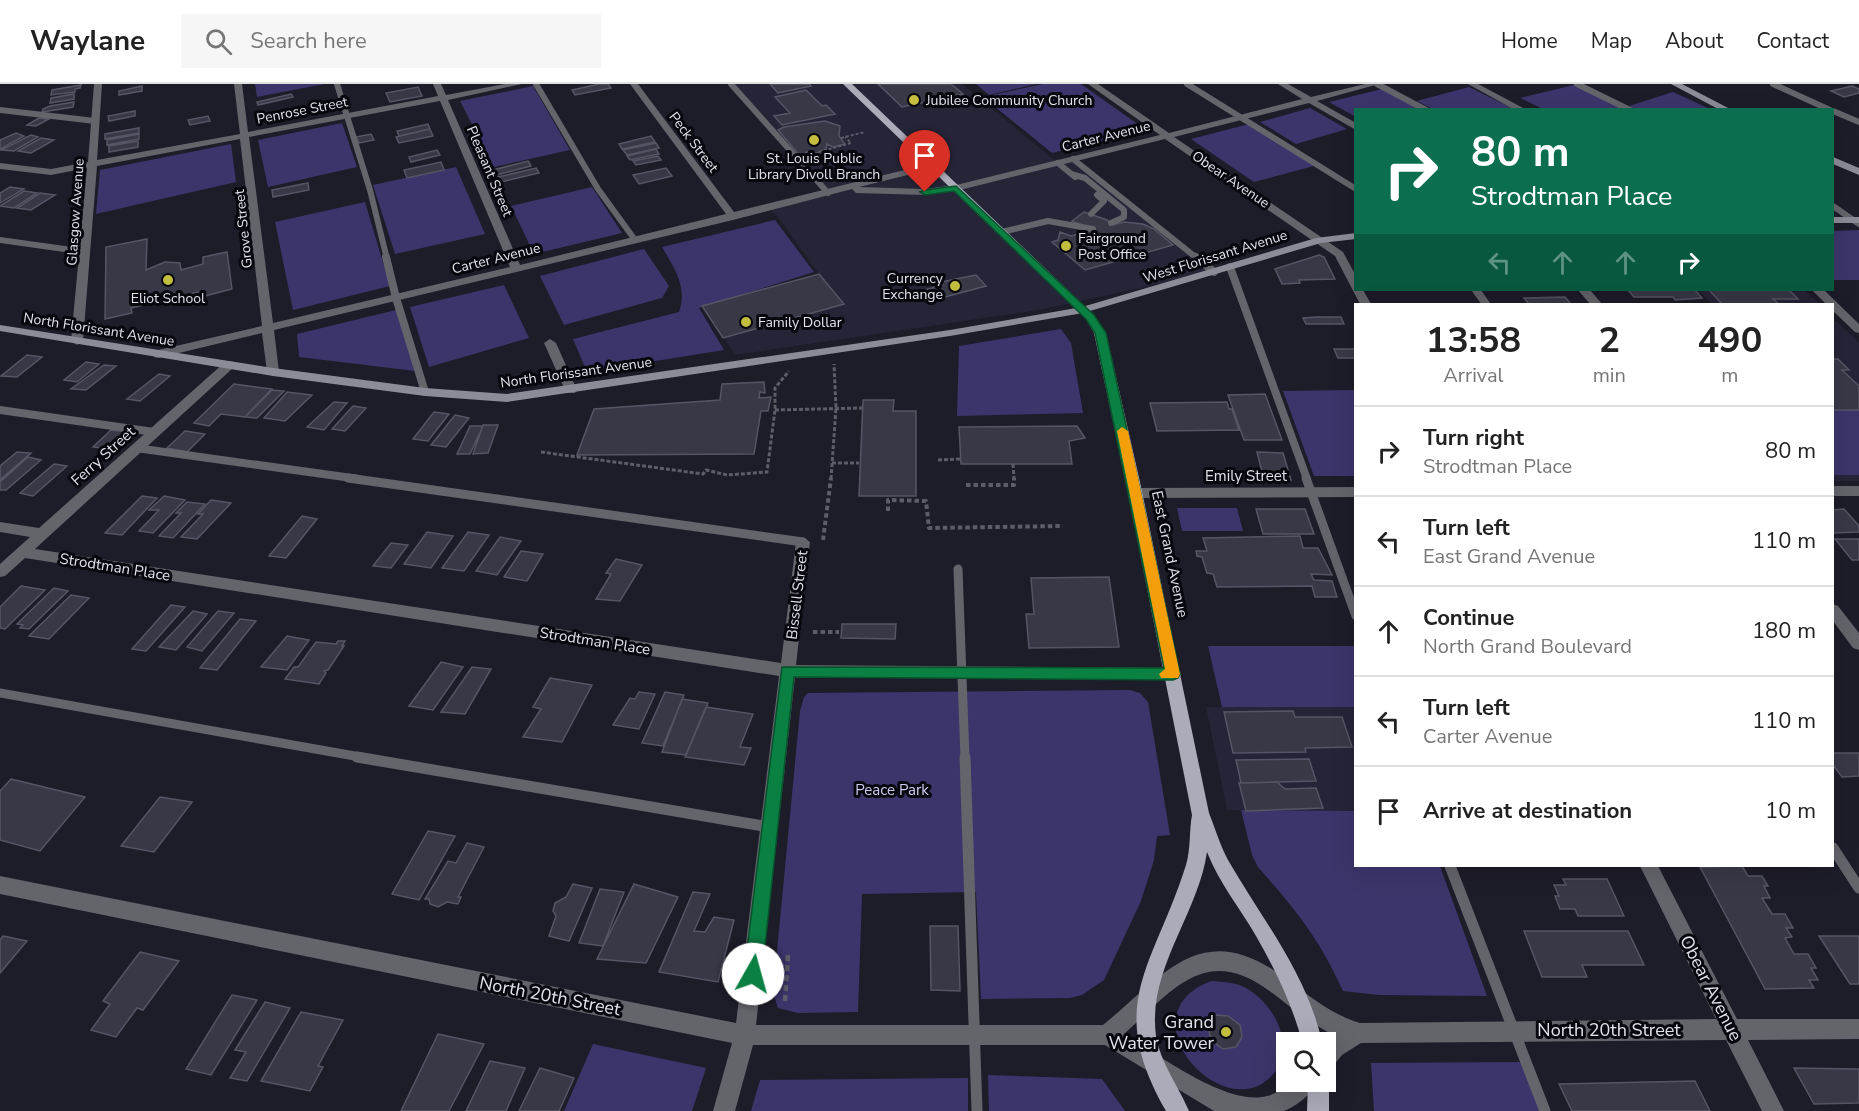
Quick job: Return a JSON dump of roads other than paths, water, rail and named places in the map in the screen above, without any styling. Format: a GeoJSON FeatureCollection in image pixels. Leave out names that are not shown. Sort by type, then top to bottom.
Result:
{"type":"FeatureCollection","features":[{"type":"Feature","properties":{"kind":"main road","name":"East Grand Avenue"},"geometry":{"type":"LineString","coordinates":[[847,84],[1096,324],[1103,341],[1136,493],[1200,813],[1220,862],[1263,930],[1310,1032]]}},
{"type":"Feature","properties":{"kind":"main road"},"geometry":{"type":"LineString","coordinates":[[1674,84],[1724,108]]}},
{"type":"Feature","properties":{"kind":"main road"},"geometry":{"type":"LineString","coordinates":[[1834,160],[1859,172]]}},
{"type":"Feature","properties":{"kind":"main road"},"geometry":{"type":"LineString","coordinates":[[1834,220],[1857,221]]}},
{"type":"Feature","properties":{"kind":"main road","name":"West Florissant Avenue"},"geometry":{"type":"LineString","coordinates":[[1083,310],[1320,240],[1354,236]]}},
{"type":"Feature","properties":{"kind":"main road","name":"North Florissant Avenue"},"geometry":{"type":"LineString","coordinates":[[0,328],[273,372],[425,392],[507,398],[950,333],[1083,310]]}},
{"type":"Feature","properties":{"kind":"main road","name":"East Grand Avenue"},"geometry":{"type":"LineString","coordinates":[[1178,1111],[1152,1060],[1145,1029],[1146,1000],[1154,968],[1184,898],[1196,859],[1200,813]]}},
{"type":"Feature","properties":{"kind":"main road"},"geometry":{"type":"LineString","coordinates":[[1317,1092],[1318,1111]]}},
{"type":"Feature","properties":{"kind":"street","name":"Glasgow Avenue"},"geometry":{"type":"LineString","coordinates":[[77,341],[98,84]]}},
{"type":"Feature","properties":{"kind":"street","name":"Grove Street"},"geometry":{"type":"LineString","coordinates":[[238,84],[273,372]]}},
{"type":"Feature","properties":{"kind":"street","name":"Pleasant Street"},"geometry":{"type":"LineString","coordinates":[[437,84],[516,269]]}},
{"type":"Feature","properties":{"kind":"street","name":"Penrose Street"},"geometry":{"type":"LineString","coordinates":[[0,165],[51,172],[518,84]]}},
{"type":"Feature","properties":{"kind":"street","name":"Peck Street"},"geometry":{"type":"LineString","coordinates":[[634,84],[733,217]]}},
{"type":"Feature","properties":{"kind":"street","name":"Obear Avenue"},"geometry":{"type":"LineString","coordinates":[[1092,84],[1339,254],[1354,282]]}},
{"type":"Feature","properties":{"kind":"street"},"geometry":{"type":"LineString","coordinates":[[1282,84],[1354,126]]}},
{"type":"Feature","properties":{"kind":"street","name":"Carter Avenue"},"geometry":{"type":"LineString","coordinates":[[841,189],[908,193],[956,188],[1376,84]]}},
{"type":"Feature","properties":{"kind":"street"},"geometry":{"type":"LineString","coordinates":[[1472,84],[1519,108]]}},
{"type":"Feature","properties":{"kind":"street","name":"Carter Avenue"},"geometry":{"type":"LineString","coordinates":[[158,354],[733,217],[933,166]]}},
{"type":"Feature","properties":{"kind":"street"},"geometry":{"type":"LineString","coordinates":[[1585,291],[1595,303]]}},
{"type":"Feature","properties":{"kind":"street"},"geometry":{"type":"LineString","coordinates":[[1819,291],[1831,303]]}},
{"type":"Feature","properties":{"kind":"street"},"geometry":{"type":"LineString","coordinates":[[1834,306],[1859,330]]}},
{"type":"Feature","properties":{"kind":"street"},"geometry":{"type":"LineString","coordinates":[[550,343],[571,390]]}},
{"type":"Feature","properties":{"kind":"street","name":"Ferry Street"},"geometry":{"type":"LineString","coordinates":[[0,572],[229,365]]}},
{"type":"Feature","properties":{"kind":"street"},"geometry":{"type":"LineString","coordinates":[[1834,490],[1859,491]]}},
{"type":"Feature","properties":{"kind":"street","name":"Emily Street"},"geometry":{"type":"LineString","coordinates":[[1136,493],[1354,492]]}},
{"type":"Feature","properties":{"kind":"street"},"geometry":{"type":"LineString","coordinates":[[0,527],[42,534]]}},
{"type":"Feature","properties":{"kind":"street","name":"Bissell Street"},"geometry":{"type":"LineString","coordinates":[[724,1111],[745,1035],[803,542]]}},
{"type":"Feature","properties":{"kind":"street","name":"Strodtman Place"},"geometry":{"type":"LineString","coordinates":[[22,552],[788,671],[1173,674]]}},
{"type":"Feature","properties":{"kind":"street"},"geometry":{"type":"LineString","coordinates":[[1834,611],[1859,644]]}},
{"type":"Feature","properties":{"kind":"street","name":"Obear Avenue"},"geometry":{"type":"LineString","coordinates":[[1650,867],[1773,1111]]}},
{"type":"Feature","properties":{"kind":"street","name":"North 20th Street"},"geometry":{"type":"LineString","coordinates":[[0,885],[745,1035],[1107,1035],[1152,1060],[1214,1101],[1241,1108],[1265,1108],[1286,1100],[1295,1092]]}},
{"type":"Feature","properties":{"kind":"street","name":"North 20th Street"},"geometry":{"type":"LineString","coordinates":[[1107,1035],[1127,1020],[1173,974],[1193,965],[1213,961],[1233,961],[1253,969],[1325,1021],[1359,1033],[1859,1029]]}},
{"type":"Feature","properties":{"kind":"street"},"geometry":{"type":"LineString","coordinates":[[1336,1047],[1359,1033]]}},
{"type":"Feature","properties":{"kind":"lane"},"geometry":{"type":"LineString","coordinates":[[337,84],[370,190],[396,298],[425,392]]}},
{"type":"Feature","properties":{"kind":"lane"},"geometry":{"type":"LineString","coordinates":[[536,84],[598,189],[635,240]]}},
{"type":"Feature","properties":{"kind":"lane"},"geometry":{"type":"LineString","coordinates":[[730,84],[828,192]]}},
{"type":"Feature","properties":{"kind":"lane"},"geometry":{"type":"LineString","coordinates":[[1187,84],[1354,188]]}},
{"type":"Feature","properties":{"kind":"lane"},"geometry":{"type":"LineString","coordinates":[[1376,84],[1422,108]]}},
{"type":"Feature","properties":{"kind":"lane"},"geometry":{"type":"LineString","coordinates":[[1577,84],[1626,108]]}},
{"type":"Feature","properties":{"kind":"lane"},"geometry":{"type":"LineString","coordinates":[[1773,84],[1827,108]]}},
{"type":"Feature","properties":{"kind":"lane"},"geometry":{"type":"LineString","coordinates":[[0,110],[95,122]]}},
{"type":"Feature","properties":{"kind":"lane"},"geometry":{"type":"LineString","coordinates":[[1834,111],[1859,122]]}},
{"type":"Feature","properties":{"kind":"lane"},"geometry":{"type":"LineString","coordinates":[[1073,159],[1214,272]]}},
{"type":"Feature","properties":{"kind":"lane"},"geometry":{"type":"LineString","coordinates":[[1058,163],[1104,201],[1090,214]]}},
{"type":"Feature","properties":{"kind":"lane"},"geometry":{"type":"LineString","coordinates":[[1071,174],[1085,178],[1124,210],[1124,217],[1111,223]]}},
{"type":"Feature","properties":{"kind":"lane"},"geometry":{"type":"LineString","coordinates":[[1834,207],[1857,221]]}},
{"type":"Feature","properties":{"kind":"lane"},"geometry":{"type":"LineString","coordinates":[[1002,232],[1044,221],[1057,221],[1072,227],[1093,229]]}},
{"type":"Feature","properties":{"kind":"lane"},"geometry":{"type":"LineString","coordinates":[[1072,227],[1080,223]]}},
{"type":"Feature","properties":{"kind":"lane"},"geometry":{"type":"LineString","coordinates":[[0,240],[86,252]]}},
{"type":"Feature","properties":{"kind":"lane"},"geometry":{"type":"LineString","coordinates":[[1230,267],[1354,610]]}},
{"type":"Feature","properties":{"kind":"lane"},"geometry":{"type":"LineString","coordinates":[[0,410],[154,432]]}},
{"type":"Feature","properties":{"kind":"lane"},"geometry":{"type":"LineString","coordinates":[[136,448],[803,542]]}},
{"type":"Feature","properties":{"kind":"lane"},"geometry":{"type":"LineString","coordinates":[[958,569],[977,1111]]}},
{"type":"Feature","properties":{"kind":"lane"},"geometry":{"type":"LineString","coordinates":[[0,693],[240,737],[769,827]]}},
{"type":"Feature","properties":{"kind":"lane"},"geometry":{"type":"LineString","coordinates":[[1834,850],[1859,888]]}},
{"type":"Feature","properties":{"kind":"lane"},"geometry":{"type":"LineString","coordinates":[[1450,867],[1545,1111]]}},
{"type":"Feature","properties":{"kind":"place","name":"Jubilee Community Church"},"geometry":{"type":"Point","coordinates":[914,100]}},
{"type":"Feature","properties":{"kind":"place","name":"St. Louis Public Library Divoll Branch"},"geometry":{"type":"Point","coordinates":[814,140]}},
{"type":"Feature","properties":{"kind":"place","name":"Fairground Post Office"},"geometry":{"type":"Point","coordinates":[1066,246]}},
{"type":"Feature","properties":{"kind":"place","name":"Eliot School"},"geometry":{"type":"Point","coordinates":[168,280]}},
{"type":"Feature","properties":{"kind":"place","name":"Currency Exchange"},"geometry":{"type":"Point","coordinates":[955,286]}},
{"type":"Feature","properties":{"kind":"place","name":"Family Dollar"},"geometry":{"type":"Point","coordinates":[746,322]}},
{"type":"Feature","properties":{"kind":"place","name":"Grand Water Tower"},"geometry":{"type":"Point","coordinates":[1226,1032]}},
{"type":"Feature","properties":{"kind":"park label","name":"Peace Park"},"geometry":{"type":"Point","coordinates":[892,790]}}]}
